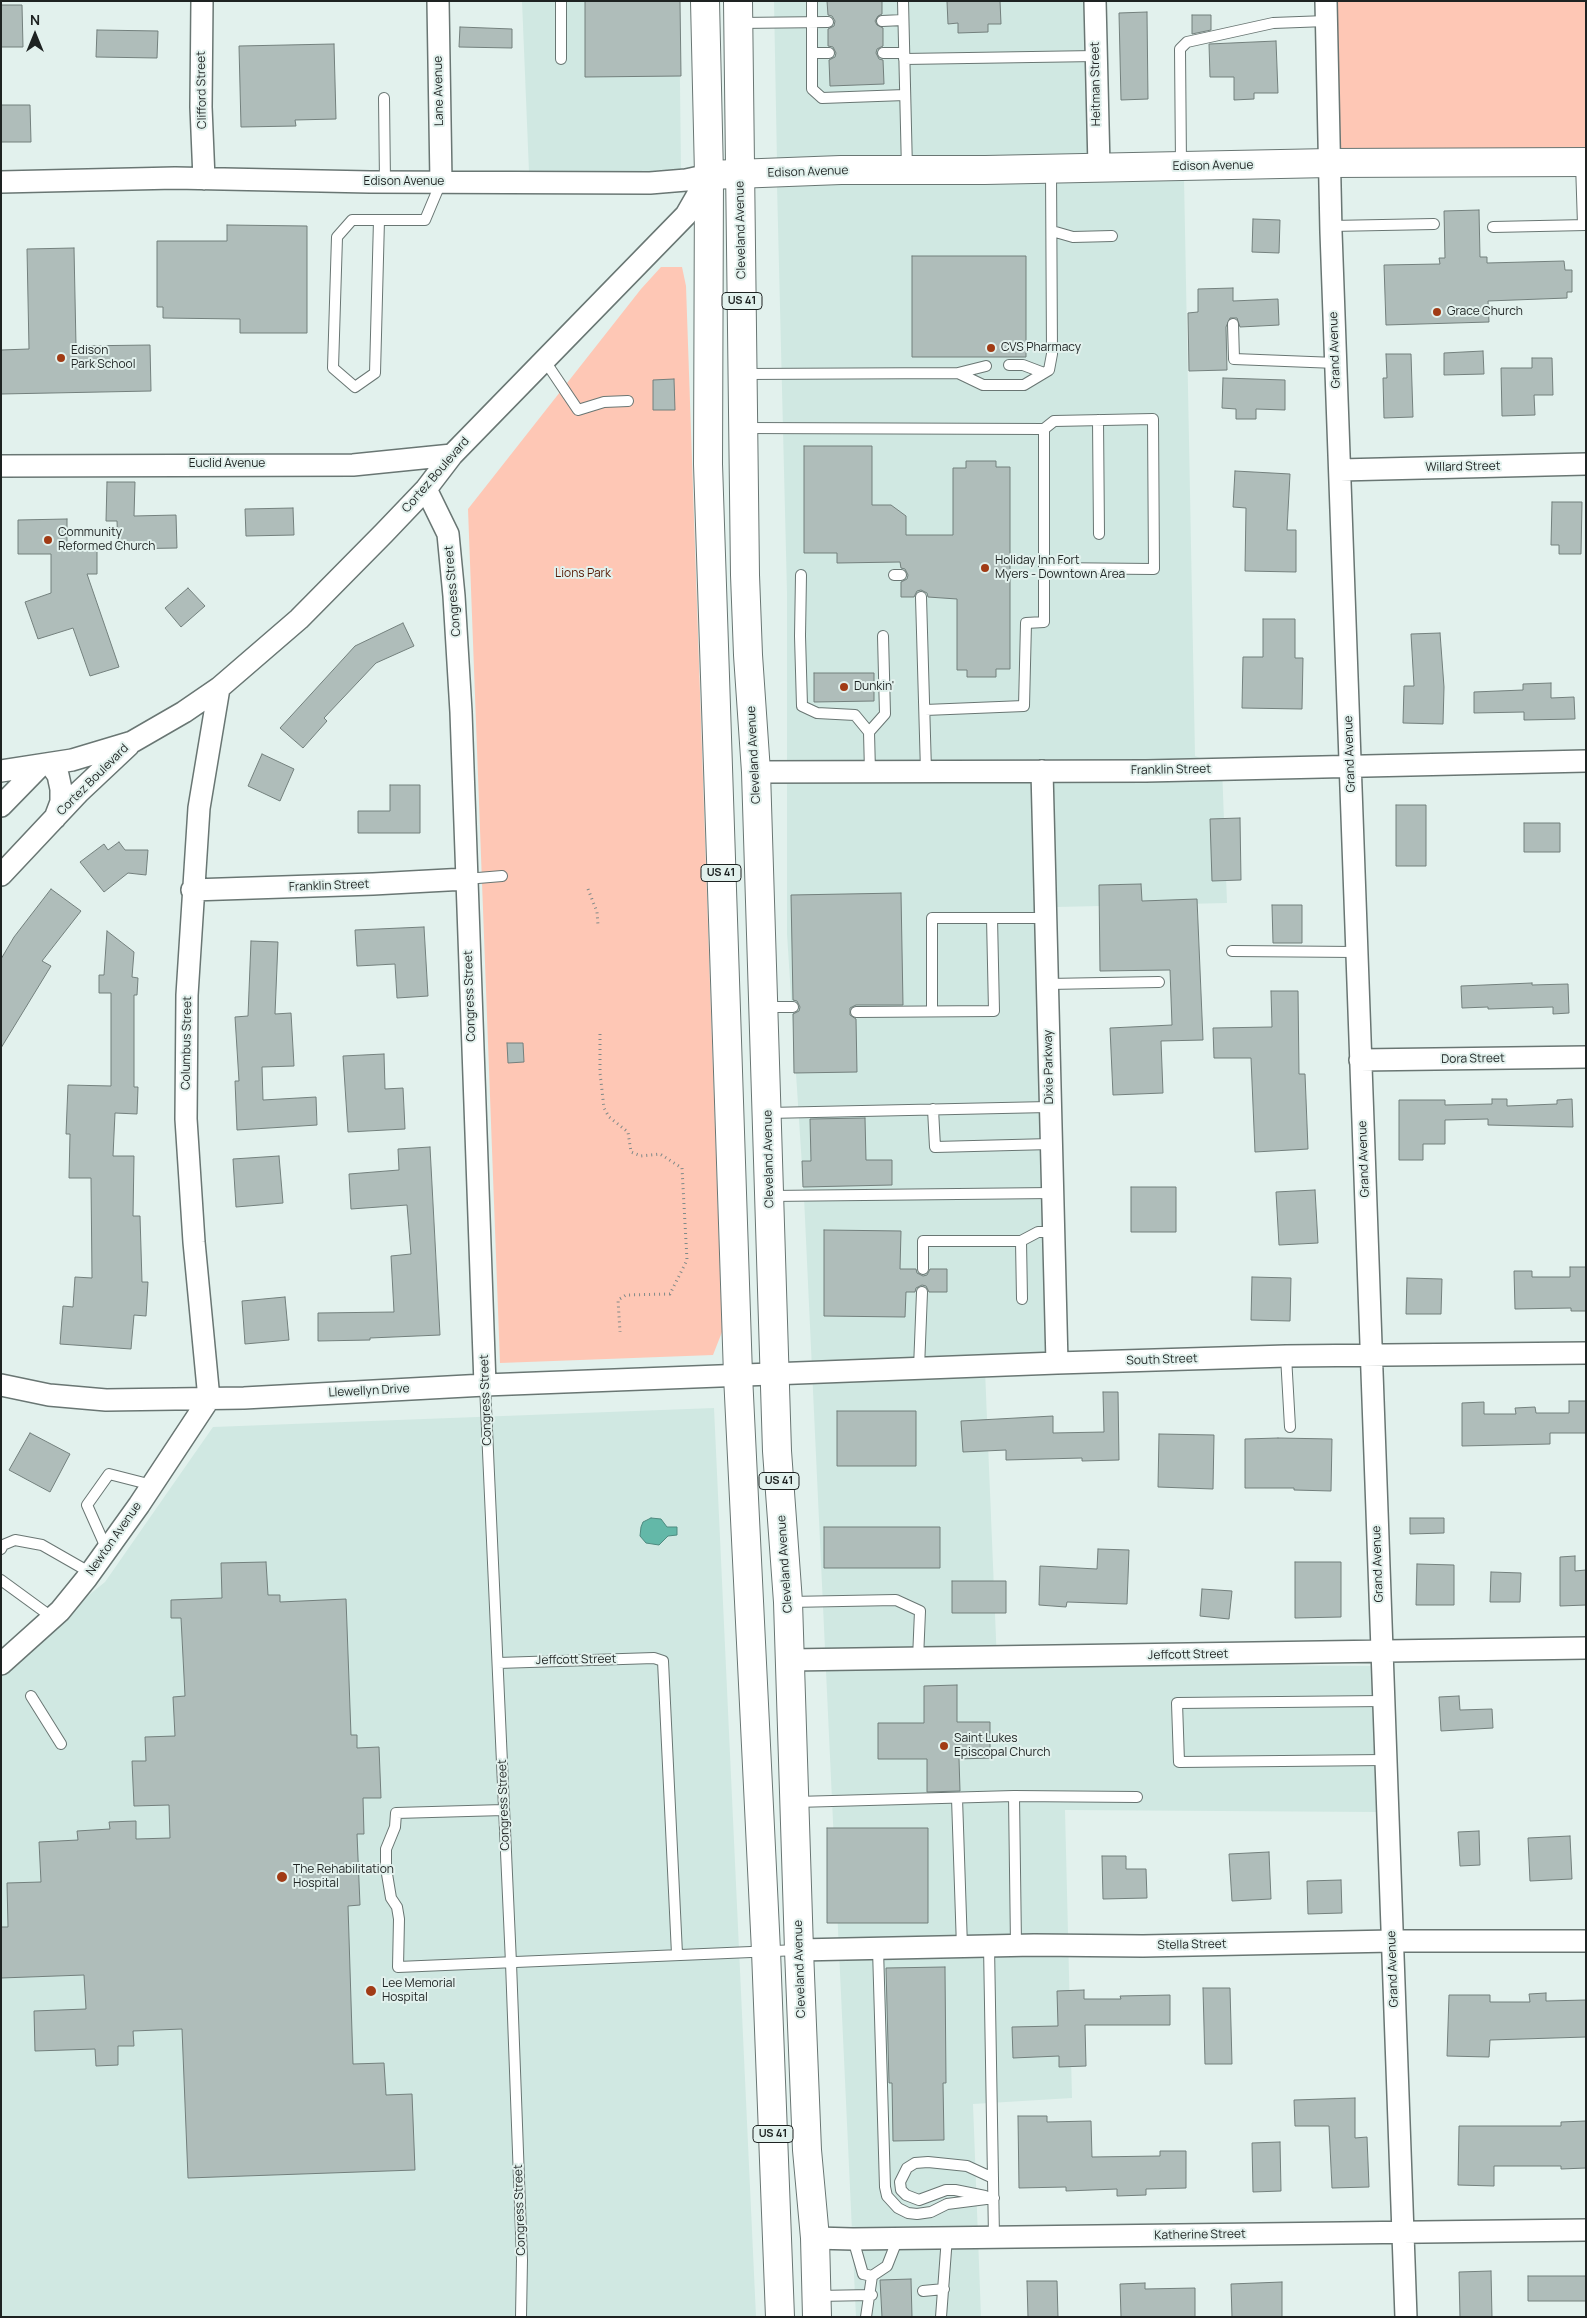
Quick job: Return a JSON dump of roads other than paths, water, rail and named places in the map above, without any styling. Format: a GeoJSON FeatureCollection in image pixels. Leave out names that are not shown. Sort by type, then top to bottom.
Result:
{"type":"FeatureCollection","features":[{"type":"Feature","properties":{"kind":"main road","name":"US 41"},"geometry":{"type":"LineString","coordinates":[[705,1],[708,175],[708,464],[716,716],[738,1375],[766,1951],[780,2317]]}},
{"type":"Feature","properties":{"kind":"main road","name":"Cleveland Avenue"},"geometry":{"type":"LineString","coordinates":[[738,12],[747,629],[756,772],[768,1113],[774,1374],[788,1602],[799,1950],[807,2150],[815,2238],[816,2306]]}},
{"type":"Feature","properties":{"kind":"main road","name":"Edison Avenue"},"geometry":{"type":"LineString","coordinates":[[708,175],[1330,162],[1584,162]]}},
{"type":"Feature","properties":{"kind":"main road"},"geometry":{"type":"LineString","coordinates":[[716,716],[742,756],[756,772]]}},
{"type":"Feature","properties":{"kind":"street","name":"Clifford Street"},"geometry":{"type":"LineString","coordinates":[[202,1],[201,107],[204,179]]}},
{"type":"Feature","properties":{"kind":"street","name":"Lane Avenue"},"geometry":{"type":"LineString","coordinates":[[438,1],[441,182]]}},
{"type":"Feature","properties":{"kind":"street","name":"Heitman Street"},"geometry":{"type":"LineString","coordinates":[[1095,1],[1100,167]]}},
{"type":"Feature","properties":{"kind":"street","name":"Grand Avenue"},"geometry":{"type":"LineString","coordinates":[[1326,11],[1331,226],[1356,952],[1406,2317]]}},
{"type":"Feature","properties":{"kind":"street","name":"Edison Avenue"},"geometry":{"type":"LineString","coordinates":[[1,182],[204,179],[650,183],[686,180],[708,175]]}},
{"type":"Feature","properties":{"kind":"street","name":"Cortez Boulevard"},"geometry":{"type":"LineString","coordinates":[[45,765],[72,760],[132,742],[170,721],[219,688],[299,619],[426,489],[452,455],[686,215],[708,175]]}},
{"type":"Feature","properties":{"kind":"street","name":"Euclid Avenue"},"geometry":{"type":"LineString","coordinates":[[1,466],[354,464],[452,455]]}},
{"type":"Feature","properties":{"kind":"street","name":"Willard Street"},"geometry":{"type":"LineString","coordinates":[[1340,470],[1586,464]]}},
{"type":"Feature","properties":{"kind":"street","name":"Congress Street"},"geometry":{"type":"LineString","coordinates":[[426,489],[448,534],[460,692],[485,1385]]}},
{"type":"Feature","properties":{"kind":"street","name":"Columbus Street"},"geometry":{"type":"LineString","coordinates":[[209,1399],[194,1242],[186,1119],[192,890],[199,808],[219,688]]}},
{"type":"Feature","properties":{"kind":"street","name":"Cortez Boulevard"},"geometry":{"type":"LineString","coordinates":[[1,875],[54,818],[132,742]]}},
{"type":"Feature","properties":{"kind":"street","name":"Franklin Street"},"geometry":{"type":"LineString","coordinates":[[756,772],[1042,771],[1586,761]]}},
{"type":"Feature","properties":{"kind":"street","name":"Cortez Boulevard"},"geometry":{"type":"LineString","coordinates":[[45,765],[58,775],[62,789],[61,802],[54,818]]}},
{"type":"Feature","properties":{"kind":"street"},"geometry":{"type":"LineString","coordinates":[[1,771],[45,765]]}},
{"type":"Feature","properties":{"kind":"street"},"geometry":{"type":"LineString","coordinates":[[1,806],[45,765]]}},
{"type":"Feature","properties":{"kind":"street","name":"Dixie Parkway"},"geometry":{"type":"LineString","coordinates":[[1042,771],[1047,918],[1049,1107],[1057,1363]]}},
{"type":"Feature","properties":{"kind":"street","name":"Franklin Street"},"geometry":{"type":"LineString","coordinates":[[192,890],[466,879]]}},
{"type":"Feature","properties":{"kind":"street","name":"Dora Street"},"geometry":{"type":"LineString","coordinates":[[1360,1060],[1586,1057]]}},
{"type":"Feature","properties":{"kind":"street","name":"South Street"},"geometry":{"type":"LineString","coordinates":[[738,1375],[1286,1356],[1586,1353]]}},
{"type":"Feature","properties":{"kind":"street","name":"Llewellyn Drive"},"geometry":{"type":"LineString","coordinates":[[1,1385],[49,1395],[88,1399],[209,1399],[738,1375]]}},
{"type":"Feature","properties":{"kind":"street","name":"Newton Avenue"},"geometry":{"type":"LineString","coordinates":[[1,1664],[53,1618],[91,1573],[209,1399]]}},
{"type":"Feature","properties":{"kind":"street","name":"Jeffcott Street"},"geometry":{"type":"LineString","coordinates":[[790,1660],[1586,1648]]}},
{"type":"Feature","properties":{"kind":"street","name":"Stella Street"},"geometry":{"type":"LineString","coordinates":[[799,1950],[1016,1945],[1586,1941]]}},
{"type":"Feature","properties":{"kind":"street","name":"Katherine Street"},"geometry":{"type":"LineString","coordinates":[[815,2238],[1586,2230]]}},
{"type":"Feature","properties":{"kind":"lane"},"geometry":{"type":"LineString","coordinates":[[561,1],[561,59]]}},
{"type":"Feature","properties":{"kind":"lane"},"geometry":{"type":"LineString","coordinates":[[812,1],[812,89],[822,98],[905,95]]}},
{"type":"Feature","properties":{"kind":"lane"},"geometry":{"type":"LineString","coordinates":[[903,1],[907,170]]}},
{"type":"Feature","properties":{"kind":"lane"},"geometry":{"type":"LineString","coordinates":[[1181,166],[1180,49],[1187,42],[1326,11]]}},
{"type":"Feature","properties":{"kind":"lane"},"geometry":{"type":"LineString","coordinates":[[738,12],[812,22],[828,22]]}},
{"type":"Feature","properties":{"kind":"lane"},"geometry":{"type":"LineString","coordinates":[[882,21],[903,20]]}},
{"type":"Feature","properties":{"kind":"lane"},"geometry":{"type":"LineString","coordinates":[[812,53],[829,53]]}},
{"type":"Feature","properties":{"kind":"lane"},"geometry":{"type":"LineString","coordinates":[[883,53],[904,56],[1096,56]]}},
{"type":"Feature","properties":{"kind":"lane"},"geometry":{"type":"LineString","coordinates":[[384,98],[385,182]]}},
{"type":"Feature","properties":{"kind":"lane"},"geometry":{"type":"LineString","coordinates":[[1493,227],[1584,225],[1584,162]]}},
{"type":"Feature","properties":{"kind":"lane"},"geometry":{"type":"LineString","coordinates":[[958,373],[983,385],[1024,385],[1049,370],[1052,354],[1051,168]]}},
{"type":"Feature","properties":{"kind":"lane"},"geometry":{"type":"LineString","coordinates":[[378,220],[375,373],[355,387],[333,368],[337,236],[352,220],[378,220],[425,220],[441,182]]}},
{"type":"Feature","properties":{"kind":"lane"},"geometry":{"type":"LineString","coordinates":[[1331,226],[1434,224]]}},
{"type":"Feature","properties":{"kind":"lane"},"geometry":{"type":"LineString","coordinates":[[1052,231],[1073,237],[1112,236]]}},
{"type":"Feature","properties":{"kind":"lane"},"geometry":{"type":"LineString","coordinates":[[1233,324],[1234,359],[1336,363]]}},
{"type":"Feature","properties":{"kind":"lane"},"geometry":{"type":"LineString","coordinates":[[545,361],[578,410],[604,402],[628,401]]}},
{"type":"Feature","properties":{"kind":"lane"},"geometry":{"type":"LineString","coordinates":[[1009,365],[1023,365],[1044,374]]}},
{"type":"Feature","properties":{"kind":"lane"},"geometry":{"type":"LineString","coordinates":[[743,374],[958,373],[986,366]]}},
{"type":"Feature","properties":{"kind":"lane"},"geometry":{"type":"LineString","coordinates":[[743,428],[1044,430],[1054,421],[1153,419],[1154,569],[1044,568]]}},
{"type":"Feature","properties":{"kind":"lane"},"geometry":{"type":"LineString","coordinates":[[1098,420],[1099,534]]}},
{"type":"Feature","properties":{"kind":"lane"},"geometry":{"type":"LineString","coordinates":[[925,710],[1024,706],[1026,623],[1044,622],[1044,430]]}},
{"type":"Feature","properties":{"kind":"lane"},"geometry":{"type":"LineString","coordinates":[[801,575],[802,706],[817,714],[855,715],[869,732],[870,772]]}},
{"type":"Feature","properties":{"kind":"lane"},"geometry":{"type":"LineString","coordinates":[[921,597],[926,771]]}},
{"type":"Feature","properties":{"kind":"lane"},"geometry":{"type":"LineString","coordinates":[[869,732],[885,714],[883,636]]}},
{"type":"Feature","properties":{"kind":"lane"},"geometry":{"type":"LineString","coordinates":[[466,879],[502,876]]}},
{"type":"Feature","properties":{"kind":"lane"},"geometry":{"type":"LineString","coordinates":[[932,1011],[932,918],[1047,918]]}},
{"type":"Feature","properties":{"kind":"lane"},"geometry":{"type":"LineString","coordinates":[[856,1012],[994,1010],[992,918]]}},
{"type":"Feature","properties":{"kind":"lane"},"geometry":{"type":"LineString","coordinates":[[1232,951],[1356,952]]}},
{"type":"Feature","properties":{"kind":"lane"},"geometry":{"type":"LineString","coordinates":[[1048,984],[1159,982]]}},
{"type":"Feature","properties":{"kind":"lane"},"geometry":{"type":"LineString","coordinates":[[764,1007],[793,1007]]}},
{"type":"Feature","properties":{"kind":"lane"},"geometry":{"type":"LineString","coordinates":[[768,1113],[1049,1107]]}},
{"type":"Feature","properties":{"kind":"lane"},"geometry":{"type":"LineString","coordinates":[[933,1110],[935,1147],[1051,1144]]}},
{"type":"Feature","properties":{"kind":"lane"},"geometry":{"type":"LineString","coordinates":[[769,1196],[1052,1193]]}},
{"type":"Feature","properties":{"kind":"lane"},"geometry":{"type":"LineString","coordinates":[[923,1269],[923,1241],[1021,1241],[1038,1232],[1054,1232]]}},
{"type":"Feature","properties":{"kind":"lane"},"geometry":{"type":"LineString","coordinates":[[1021,1241],[1022,1299]]}},
{"type":"Feature","properties":{"kind":"lane"},"geometry":{"type":"LineString","coordinates":[[919,1368],[922,1295]]}},
{"type":"Feature","properties":{"kind":"lane"},"geometry":{"type":"LineString","coordinates":[[1286,1356],[1290,1428]]}},
{"type":"Feature","properties":{"kind":"lane","name":"Congress Street"},"geometry":{"type":"LineString","coordinates":[[485,1385],[511,1963],[522,2260],[521,2317]]}},
{"type":"Feature","properties":{"kind":"lane"},"geometry":{"type":"LineString","coordinates":[[107,1551],[87,1505],[109,1474],[152,1485]]}},
{"type":"Feature","properties":{"kind":"lane"},"geometry":{"type":"LineString","coordinates":[[1,1549],[4,1545],[15,1540],[42,1545],[91,1573]]}},
{"type":"Feature","properties":{"kind":"lane"},"geometry":{"type":"LineString","coordinates":[[1,1580],[53,1618]]}},
{"type":"Feature","properties":{"kind":"lane"},"geometry":{"type":"LineString","coordinates":[[788,1602],[896,1600],[920,1611],[918,1659]]}},
{"type":"Feature","properties":{"kind":"lane","name":"Jeffcott Street"},"geometry":{"type":"LineString","coordinates":[[498,1663],[654,1658],[663,1661],[677,1954]]}},
{"type":"Feature","properties":{"kind":"lane"},"geometry":{"type":"LineString","coordinates":[[32,1696],[62,1744]]}},
{"type":"Feature","properties":{"kind":"lane"},"geometry":{"type":"LineString","coordinates":[[1383,1701],[1178,1703],[1179,1762],[1385,1760]]}},
{"type":"Feature","properties":{"kind":"lane"},"geometry":{"type":"LineString","coordinates":[[795,1802],[1014,1796],[1137,1797]]}},
{"type":"Feature","properties":{"kind":"lane"},"geometry":{"type":"LineString","coordinates":[[1014,1796],[1016,1945]]}},
{"type":"Feature","properties":{"kind":"lane"},"geometry":{"type":"LineString","coordinates":[[957,1798],[962,1947]]}},
{"type":"Feature","properties":{"kind":"lane"},"geometry":{"type":"LineString","coordinates":[[504,1810],[396,1813],[395,1827],[386,1849],[386,1868],[391,1898],[397,1907],[399,1919],[398,1967],[799,1950]]}},
{"type":"Feature","properties":{"kind":"lane"},"geometry":{"type":"LineString","coordinates":[[989,1946],[994,2237]]}},
{"type":"Feature","properties":{"kind":"lane"},"geometry":{"type":"LineString","coordinates":[[878,1949],[885,2187],[887,2196],[898,2208],[908,2213],[917,2214],[931,2212],[947,2204],[994,2198]]}},
{"type":"Feature","properties":{"kind":"lane"},"geometry":{"type":"LineString","coordinates":[[993,2178],[955,2163],[928,2162],[915,2163],[907,2168],[900,2182],[901,2190],[906,2195],[919,2200],[936,2193],[955,2190],[994,2198]]}},
{"type":"Feature","properties":{"kind":"lane"},"geometry":{"type":"LineString","coordinates":[[941,2317],[947,2237]]}},
{"type":"Feature","properties":{"kind":"lane"},"geometry":{"type":"LineString","coordinates":[[853,2239],[863,2274],[872,2276],[887,2266],[898,2238]]}},
{"type":"Feature","properties":{"kind":"lane"},"geometry":{"type":"LineString","coordinates":[[866,2317],[871,2295],[872,2276]]}},
{"type":"Feature","properties":{"kind":"lane"},"geometry":{"type":"LineString","coordinates":[[922,2291],[944,2289]]}},
{"type":"Feature","properties":{"kind":"lane"},"geometry":{"type":"LineString","coordinates":[[816,2306],[871,2295]]}},
{"type":"Feature","properties":{"kind":"place","name":"Grace Church"},"geometry":{"type":"Point","coordinates":[1437,312]}},
{"type":"Feature","properties":{"kind":"place","name":"CVS Pharmacy"},"geometry":{"type":"Point","coordinates":[991,348]}},
{"type":"Feature","properties":{"kind":"place","name":"Edison Park School"},"geometry":{"type":"Point","coordinates":[61,358]}},
{"type":"Feature","properties":{"kind":"place","name":"Community Reformed Church"},"geometry":{"type":"Point","coordinates":[48,540]}},
{"type":"Feature","properties":{"kind":"place","name":"Holiday Inn Fort Myers - Downtown Area"},"geometry":{"type":"Point","coordinates":[985,568]}},
{"type":"Feature","properties":{"kind":"place","name":"Dunkin'"},"geometry":{"type":"Point","coordinates":[844,687]}},
{"type":"Feature","properties":{"kind":"place","name":"Saint Lukes Episcopal Church"},"geometry":{"type":"Point","coordinates":[944,1746]}},
{"type":"Feature","properties":{"kind":"place","name":"The Rehabilitation Hospital"},"geometry":{"type":"Point","coordinates":[282,1877]}},
{"type":"Feature","properties":{"kind":"place","name":"Lee Memorial Hospital"},"geometry":{"type":"Point","coordinates":[371,1991]}},
{"type":"Feature","properties":{"kind":"park label","name":"Lions Park"},"geometry":{"type":"Point","coordinates":[583,574]}}]}
